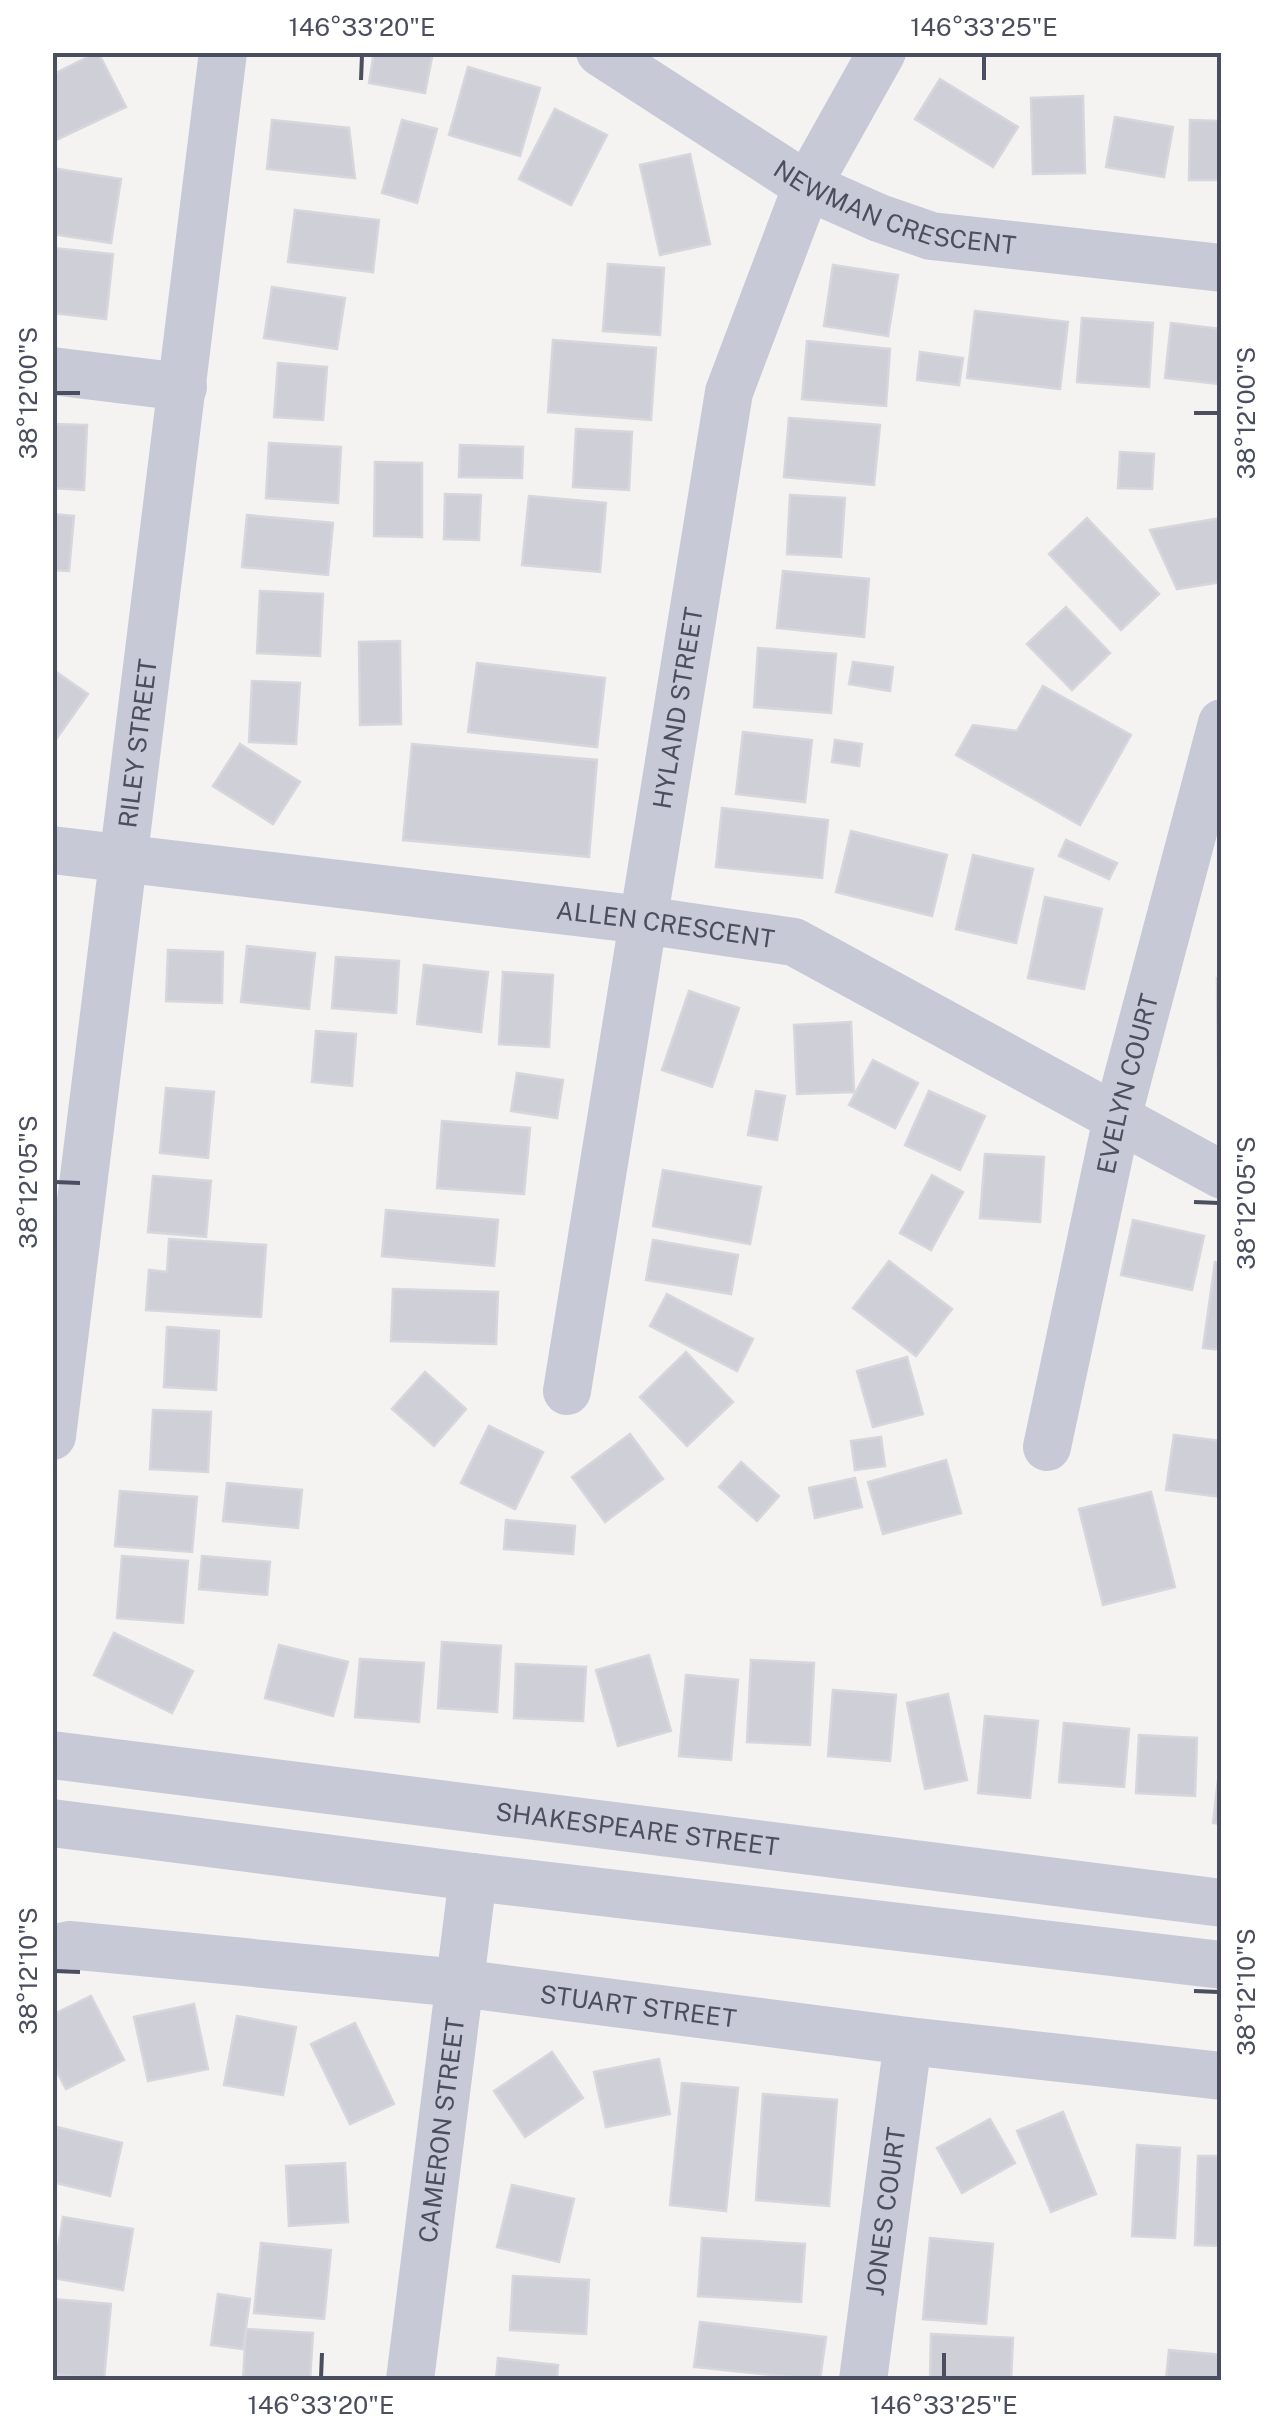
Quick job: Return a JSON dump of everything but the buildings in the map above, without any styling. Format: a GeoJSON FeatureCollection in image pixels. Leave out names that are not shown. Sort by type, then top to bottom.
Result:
{"type":"FeatureCollection","features":[{"type":"Feature","properties":{"kind":"street"},"geometry":{"type":"LineString","coordinates":[[188,52],[199,96],[199,254]]}},
{"type":"Feature","properties":{"kind":"street","name":"RILEY STREET"},"geometry":{"type":"LineString","coordinates":[[52,1436],[223,52]]}},
{"type":"Feature","properties":{"kind":"street","name":"NEWMAN CRESCENT"},"geometry":{"type":"LineString","coordinates":[[600,52],[807,186],[879,218],[931,236],[1222,268]]}},
{"type":"Feature","properties":{"kind":"street","name":"HYLAND STREET"},"geometry":{"type":"LineString","coordinates":[[567,1391],[729,392],[807,186],[882,52]]}},
{"type":"Feature","properties":{"kind":"street"},"geometry":{"type":"LineString","coordinates":[[52,371],[183,387]]}},
{"type":"Feature","properties":{"kind":"street","name":"EVELYN COURT"},"geometry":{"type":"LineString","coordinates":[[1047,1448],[1117,1118],[1222,723]]}},
{"type":"Feature","properties":{"kind":"street","name":"ALLEN CRESCENT"},"geometry":{"type":"LineString","coordinates":[[52,850],[643,920],[794,942],[1222,1175]]}},
{"type":"Feature","properties":{"kind":"street","name":"SHAKESPEARE STREET"},"geometry":{"type":"LineString","coordinates":[[52,1755],[1222,1903]]}},
{"type":"Feature","properties":{"kind":"street"},"geometry":{"type":"LineString","coordinates":[[52,1823],[472,1877],[1222,1965]]}},
{"type":"Feature","properties":{"kind":"street","name":"CAMERON STREET"},"geometry":{"type":"LineString","coordinates":[[410,2380],[472,1877]]}},
{"type":"Feature","properties":{"kind":"street","name":"STUART STREET"},"geometry":{"type":"LineString","coordinates":[[52,1950],[69,1944],[459,1983],[908,2041],[1222,2076]]}},
{"type":"Feature","properties":{"kind":"street","name":"JONES COURT"},"geometry":{"type":"LineString","coordinates":[[862,2380],[908,2041]]}}]}
